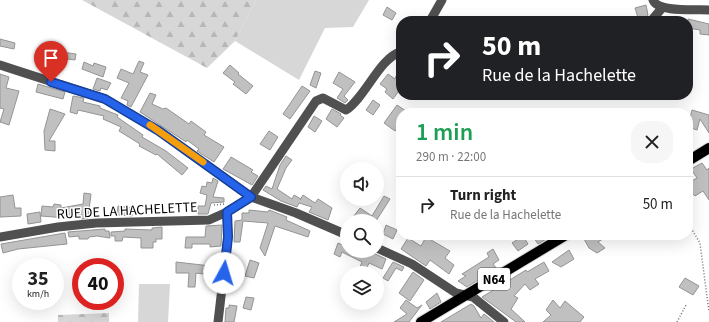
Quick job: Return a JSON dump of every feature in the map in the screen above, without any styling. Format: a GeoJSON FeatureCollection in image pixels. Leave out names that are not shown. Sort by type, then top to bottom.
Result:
{"type":"FeatureCollection","features":[{"type":"Feature","properties":{"kind":"main road"},"geometry":{"type":"LineString","coordinates":[[693,158],[709,148]]}},
{"type":"Feature","properties":{"kind":"main road","name":"N64"},"geometry":{"type":"LineString","coordinates":[[421,322],[558,240]]}},
{"type":"Feature","properties":{"kind":"street"},"geometry":{"type":"LineString","coordinates":[[433,16],[442,0]]}},
{"type":"Feature","properties":{"kind":"street"},"geometry":{"type":"LineString","coordinates":[[653,0],[654,4],[662,8],[709,10]]}},
{"type":"Feature","properties":{"kind":"street"},"geometry":{"type":"LineString","coordinates":[[655,16],[662,8]]}},
{"type":"Feature","properties":{"kind":"street"},"geometry":{"type":"LineString","coordinates":[[251,197],[316,101],[323,98],[346,110],[353,106],[381,69],[396,54]]}},
{"type":"Feature","properties":{"kind":"street"},"geometry":{"type":"LineString","coordinates":[[0,65],[105,99],[159,131],[251,197],[296,213],[340,232]]}},
{"type":"Feature","properties":{"kind":"street","name":"RUE DE LA HACHELETTE"},"geometry":{"type":"LineString","coordinates":[[0,236],[96,223],[209,220],[227,208],[251,197]]}},
{"type":"Feature","properties":{"kind":"street"},"geometry":{"type":"LineString","coordinates":[[218,322],[228,237],[227,208]]}},
{"type":"Feature","properties":{"kind":"street"},"geometry":{"type":"LineString","coordinates":[[384,251],[412,264],[456,293],[473,297],[504,322]]}},
{"type":"Feature","properties":{"kind":"path"},"geometry":{"type":"LineString","coordinates":[[214,205],[227,208]]}},
{"type":"Feature","properties":{"kind":"path"},"geometry":{"type":"LineString","coordinates":[[693,230],[700,242],[709,312]]}},
{"type":"Feature","properties":{"kind":"path"},"geometry":{"type":"LineString","coordinates":[[677,322],[686,305]]}},
{"type":"Feature","properties":{"kind":"green space"},"geometry":{"type":"Polygon","coordinates":[[[82,0],[256,0],[235,41],[207,68],[82,0]]]}},
{"type":"Feature","properties":{"kind":"green space"},"geometry":{"type":"Polygon","coordinates":[[[256,0],[369,0],[353,27],[325,28],[299,80],[235,41],[256,0]]]}},
{"type":"Feature","properties":{"kind":"green space"},"geometry":{"type":"Polygon","coordinates":[[[139,284],[170,284],[168,322],[138,322],[139,284]]]}},
{"type":"Feature","properties":{"kind":"green space"},"geometry":{"type":"Polygon","coordinates":[[[109,313],[109,322],[58,322],[58,315],[109,313]]]}},
{"type":"Feature","properties":{"kind":"building"},"geometry":{"type":"Polygon","coordinates":[[[646,5],[648,15],[637,16],[635,8],[646,5]]]}},
{"type":"Feature","properties":{"kind":"building"},"geometry":{"type":"Polygon","coordinates":[[[387,7],[396,13],[392,20],[383,15],[387,7]]]}},
{"type":"Feature","properties":{"kind":"building"},"geometry":{"type":"Polygon","coordinates":[[[693,20],[709,24],[709,35],[700,34],[700,30],[693,29],[693,20]]]}},
{"type":"Feature","properties":{"kind":"building"},"geometry":{"type":"Polygon","coordinates":[[[0,39],[15,43],[14,49],[0,46],[0,39]]]}},
{"type":"Feature","properties":{"kind":"building"},"geometry":{"type":"Polygon","coordinates":[[[46,50],[76,54],[75,60],[45,56],[46,50]]]}},
{"type":"Feature","properties":{"kind":"building"},"geometry":{"type":"Polygon","coordinates":[[[139,61],[144,63],[140,72],[148,75],[131,107],[127,105],[128,101],[121,98],[129,83],[117,78],[121,69],[133,74],[139,61]]]}},
{"type":"Feature","properties":{"kind":"building"},"geometry":{"type":"Polygon","coordinates":[[[84,62],[93,66],[94,63],[106,67],[103,77],[82,69],[84,62]]]}},
{"type":"Feature","properties":{"kind":"building"},"geometry":{"type":"Polygon","coordinates":[[[230,65],[239,73],[238,74],[253,86],[246,94],[233,84],[235,82],[223,73],[230,65]]]}},
{"type":"Feature","properties":{"kind":"building"},"geometry":{"type":"Polygon","coordinates":[[[315,71],[321,73],[316,88],[310,85],[315,71]]]}},
{"type":"Feature","properties":{"kind":"building"},"geometry":{"type":"Polygon","coordinates":[[[339,72],[355,82],[344,96],[348,100],[345,103],[337,98],[343,89],[333,83],[339,72]]]}},
{"type":"Feature","properties":{"kind":"building"},"geometry":{"type":"Polygon","coordinates":[[[0,74],[9,77],[6,88],[19,91],[9,125],[0,122],[4,109],[0,108],[0,74]]]}},
{"type":"Feature","properties":{"kind":"building"},"geometry":{"type":"Polygon","coordinates":[[[388,74],[395,79],[396,76],[396,95],[393,99],[385,92],[387,89],[380,84],[388,74]]]}},
{"type":"Feature","properties":{"kind":"building"},"geometry":{"type":"Polygon","coordinates":[[[97,78],[111,83],[107,90],[101,88],[100,91],[93,89],[97,78]]]}},
{"type":"Feature","properties":{"kind":"building"},"geometry":{"type":"Polygon","coordinates":[[[38,84],[65,92],[63,99],[36,92],[38,84]]]}},
{"type":"Feature","properties":{"kind":"building"},"geometry":{"type":"Polygon","coordinates":[[[302,86],[310,91],[290,119],[283,114],[302,86]]]}},
{"type":"Feature","properties":{"kind":"building"},"geometry":{"type":"Polygon","coordinates":[[[150,93],[156,95],[152,104],[163,109],[166,108],[189,124],[191,121],[206,132],[204,135],[224,147],[214,162],[197,151],[199,149],[187,140],[186,142],[140,112],[150,93]]]}},
{"type":"Feature","properties":{"kind":"building"},"geometry":{"type":"Polygon","coordinates":[[[73,96],[84,98],[83,102],[100,106],[100,108],[118,115],[117,117],[143,135],[142,137],[166,151],[188,168],[182,175],[157,154],[156,155],[139,146],[140,144],[119,131],[121,127],[103,119],[104,116],[78,110],[77,114],[70,112],[73,96]]]}},
{"type":"Feature","properties":{"kind":"building"},"geometry":{"type":"Polygon","coordinates":[[[373,100],[380,105],[373,115],[366,110],[373,100]]]}},
{"type":"Feature","properties":{"kind":"building"},"geometry":{"type":"Polygon","coordinates":[[[397,105],[402,108],[396,108],[395,131],[384,123],[397,105]]]}},
{"type":"Feature","properties":{"kind":"building"},"geometry":{"type":"Polygon","coordinates":[[[50,109],[65,114],[49,141],[55,141],[55,151],[45,150],[44,131],[50,109]]]}},
{"type":"Feature","properties":{"kind":"building"},"geometry":{"type":"Polygon","coordinates":[[[332,109],[341,114],[340,115],[344,118],[337,127],[326,119],[332,109]]]}},
{"type":"Feature","properties":{"kind":"building"},"geometry":{"type":"Polygon","coordinates":[[[693,110],[709,115],[709,133],[700,119],[697,130],[693,129],[693,110]]]}},
{"type":"Feature","properties":{"kind":"building"},"geometry":{"type":"Polygon","coordinates":[[[314,116],[322,121],[315,132],[308,127],[314,116]]]}},
{"type":"Feature","properties":{"kind":"building"},"geometry":{"type":"Polygon","coordinates":[[[269,131],[278,137],[270,150],[260,144],[269,131]]]}},
{"type":"Feature","properties":{"kind":"building"},"geometry":{"type":"Polygon","coordinates":[[[286,156],[292,160],[286,168],[277,189],[292,199],[294,195],[301,199],[303,195],[315,203],[318,199],[332,208],[328,220],[309,212],[312,207],[299,203],[297,207],[281,201],[263,190],[266,186],[272,189],[280,165],[286,156]]]}},
{"type":"Feature","properties":{"kind":"building"},"geometry":{"type":"Polygon","coordinates":[[[231,157],[253,170],[251,172],[258,176],[252,185],[223,169],[231,157]]]}},
{"type":"Feature","properties":{"kind":"building"},"geometry":{"type":"Polygon","coordinates":[[[702,163],[707,170],[709,168],[709,200],[703,191],[695,196],[693,194],[693,180],[697,178],[693,172],[693,168],[702,163]]]}},
{"type":"Feature","properties":{"kind":"building"},"geometry":{"type":"Polygon","coordinates":[[[213,178],[218,181],[213,197],[224,198],[224,202],[211,203],[208,214],[198,214],[198,206],[205,206],[207,195],[200,193],[202,186],[206,187],[207,182],[212,183],[213,178]]]}},
{"type":"Feature","properties":{"kind":"building"},"geometry":{"type":"Polygon","coordinates":[[[84,193],[91,194],[88,218],[81,219],[81,215],[66,218],[41,216],[42,206],[53,207],[54,204],[61,205],[61,208],[83,204],[84,193]]]}},
{"type":"Feature","properties":{"kind":"building"},"geometry":{"type":"Polygon","coordinates":[[[13,195],[15,208],[21,208],[21,216],[0,217],[0,197],[13,195]]]}},
{"type":"Feature","properties":{"kind":"building"},"geometry":{"type":"Polygon","coordinates":[[[384,196],[390,199],[380,214],[373,214],[378,206],[384,206],[384,196]]]}},
{"type":"Feature","properties":{"kind":"building"},"geometry":{"type":"Polygon","coordinates":[[[118,206],[132,208],[132,216],[117,215],[118,206]]]}},
{"type":"Feature","properties":{"kind":"building"},"geometry":{"type":"Polygon","coordinates":[[[360,208],[369,214],[355,214],[360,208]]]}},
{"type":"Feature","properties":{"kind":"building"},"geometry":{"type":"Polygon","coordinates":[[[249,210],[268,212],[269,210],[287,217],[286,220],[310,231],[308,237],[275,226],[265,256],[260,248],[268,223],[243,221],[240,242],[234,242],[235,221],[242,220],[242,213],[249,213],[249,210]]]}},
{"type":"Feature","properties":{"kind":"building"},"geometry":{"type":"Polygon","coordinates":[[[40,212],[41,222],[28,224],[27,214],[40,212]]]}},
{"type":"Feature","properties":{"kind":"building"},"geometry":{"type":"Polygon","coordinates":[[[222,225],[221,246],[210,247],[210,244],[192,244],[192,248],[185,248],[186,237],[205,237],[206,226],[222,225]]]}},
{"type":"Feature","properties":{"kind":"building"},"geometry":{"type":"Polygon","coordinates":[[[386,225],[396,230],[393,239],[384,234],[386,225]]]}},
{"type":"Feature","properties":{"kind":"building"},"geometry":{"type":"Polygon","coordinates":[[[162,227],[162,239],[156,239],[156,242],[153,242],[153,248],[141,248],[141,238],[123,237],[122,241],[115,241],[115,236],[111,236],[111,232],[125,231],[125,229],[152,230],[152,228],[162,227]]]}},
{"type":"Feature","properties":{"kind":"building"},"geometry":{"type":"Polygon","coordinates":[[[105,229],[105,231],[109,231],[110,238],[97,236],[89,237],[88,239],[79,239],[79,236],[69,237],[68,232],[105,229]]]}},
{"type":"Feature","properties":{"kind":"building"},"geometry":{"type":"Polygon","coordinates":[[[65,233],[67,244],[18,249],[3,253],[1,244],[65,233]]]}},
{"type":"Feature","properties":{"kind":"building"},"geometry":{"type":"Polygon","coordinates":[[[407,240],[411,240],[421,246],[424,240],[431,240],[450,251],[445,258],[454,265],[449,274],[430,260],[426,266],[401,249],[407,240]]]}},
{"type":"Feature","properties":{"kind":"building"},"geometry":{"type":"Polygon","coordinates":[[[517,240],[526,240],[528,244],[518,251],[512,243],[517,240]]]}},
{"type":"Feature","properties":{"kind":"building"},"geometry":{"type":"Polygon","coordinates":[[[535,240],[545,240],[538,244],[535,240]]]}},
{"type":"Feature","properties":{"kind":"building"},"geometry":{"type":"Polygon","coordinates":[[[585,240],[601,240],[598,242],[605,248],[597,253],[589,248],[585,240]]]}},
{"type":"Feature","properties":{"kind":"building"},"geometry":{"type":"Polygon","coordinates":[[[338,243],[340,244],[340,257],[334,254],[338,243]]]}},
{"type":"Feature","properties":{"kind":"building"},"geometry":{"type":"Polygon","coordinates":[[[493,249],[499,260],[493,264],[497,269],[467,287],[458,281],[466,276],[462,274],[489,257],[487,253],[493,249]]]}},
{"type":"Feature","properties":{"kind":"building"},"geometry":{"type":"Polygon","coordinates":[[[569,250],[574,259],[561,267],[552,262],[569,250]]]}},
{"type":"Feature","properties":{"kind":"building"},"geometry":{"type":"Polygon","coordinates":[[[354,258],[386,259],[383,266],[376,266],[369,263],[368,266],[360,266],[362,262],[354,258]]]}},
{"type":"Feature","properties":{"kind":"building"},"geometry":{"type":"Polygon","coordinates":[[[250,260],[259,263],[254,278],[245,276],[250,260]]]}},
{"type":"Feature","properties":{"kind":"building"},"geometry":{"type":"Polygon","coordinates":[[[176,262],[211,266],[210,275],[196,273],[195,287],[188,287],[189,273],[176,273],[176,262]]]}},
{"type":"Feature","properties":{"kind":"building"},"geometry":{"type":"Polygon","coordinates":[[[393,262],[404,267],[402,271],[396,268],[388,281],[384,279],[393,262]]]}},
{"type":"Feature","properties":{"kind":"building"},"geometry":{"type":"Polygon","coordinates":[[[544,262],[549,271],[535,279],[539,284],[530,290],[525,284],[514,296],[518,298],[511,309],[525,322],[516,322],[482,297],[526,270],[527,272],[544,262]]]}},
{"type":"Feature","properties":{"kind":"building"},"geometry":{"type":"Polygon","coordinates":[[[413,272],[424,280],[410,301],[399,293],[413,272]]]}},
{"type":"Feature","properties":{"kind":"building"},"geometry":{"type":"Polygon","coordinates":[[[685,278],[699,286],[693,295],[679,287],[685,278]]]}},
{"type":"Feature","properties":{"kind":"building"},"geometry":{"type":"Polygon","coordinates":[[[437,293],[441,302],[430,309],[426,302],[437,293]]]}},
{"type":"Feature","properties":{"kind":"building"},"geometry":{"type":"Polygon","coordinates":[[[246,297],[254,298],[251,310],[243,308],[246,297]]]}},
{"type":"Feature","properties":{"kind":"building"},"geometry":{"type":"Polygon","coordinates":[[[406,300],[417,308],[422,305],[409,322],[394,322],[407,314],[400,308],[406,300]]]}},
{"type":"Feature","properties":{"kind":"building"},"geometry":{"type":"Polygon","coordinates":[[[553,300],[560,308],[565,301],[584,317],[580,322],[543,322],[551,315],[546,310],[553,300]]]}},
{"type":"Feature","properties":{"kind":"building"},"geometry":{"type":"Polygon","coordinates":[[[471,304],[474,306],[481,318],[484,314],[494,322],[441,322],[471,304]]]}},
{"type":"Feature","properties":{"kind":"building"},"geometry":{"type":"Polygon","coordinates":[[[229,305],[237,306],[234,322],[225,322],[226,308],[229,308],[229,305]]]}},
{"type":"Feature","properties":{"kind":"slow traffic"},"geometry":{"type":"LineString","coordinates":[[150,125],[203,162]]}},
{"type":"Feature","properties":{"kind":"route"},"geometry":{"type":"LineString","coordinates":[[51,82],[105,99],[159,131],[251,197],[227,212],[228,237],[224,273]]}}]}
